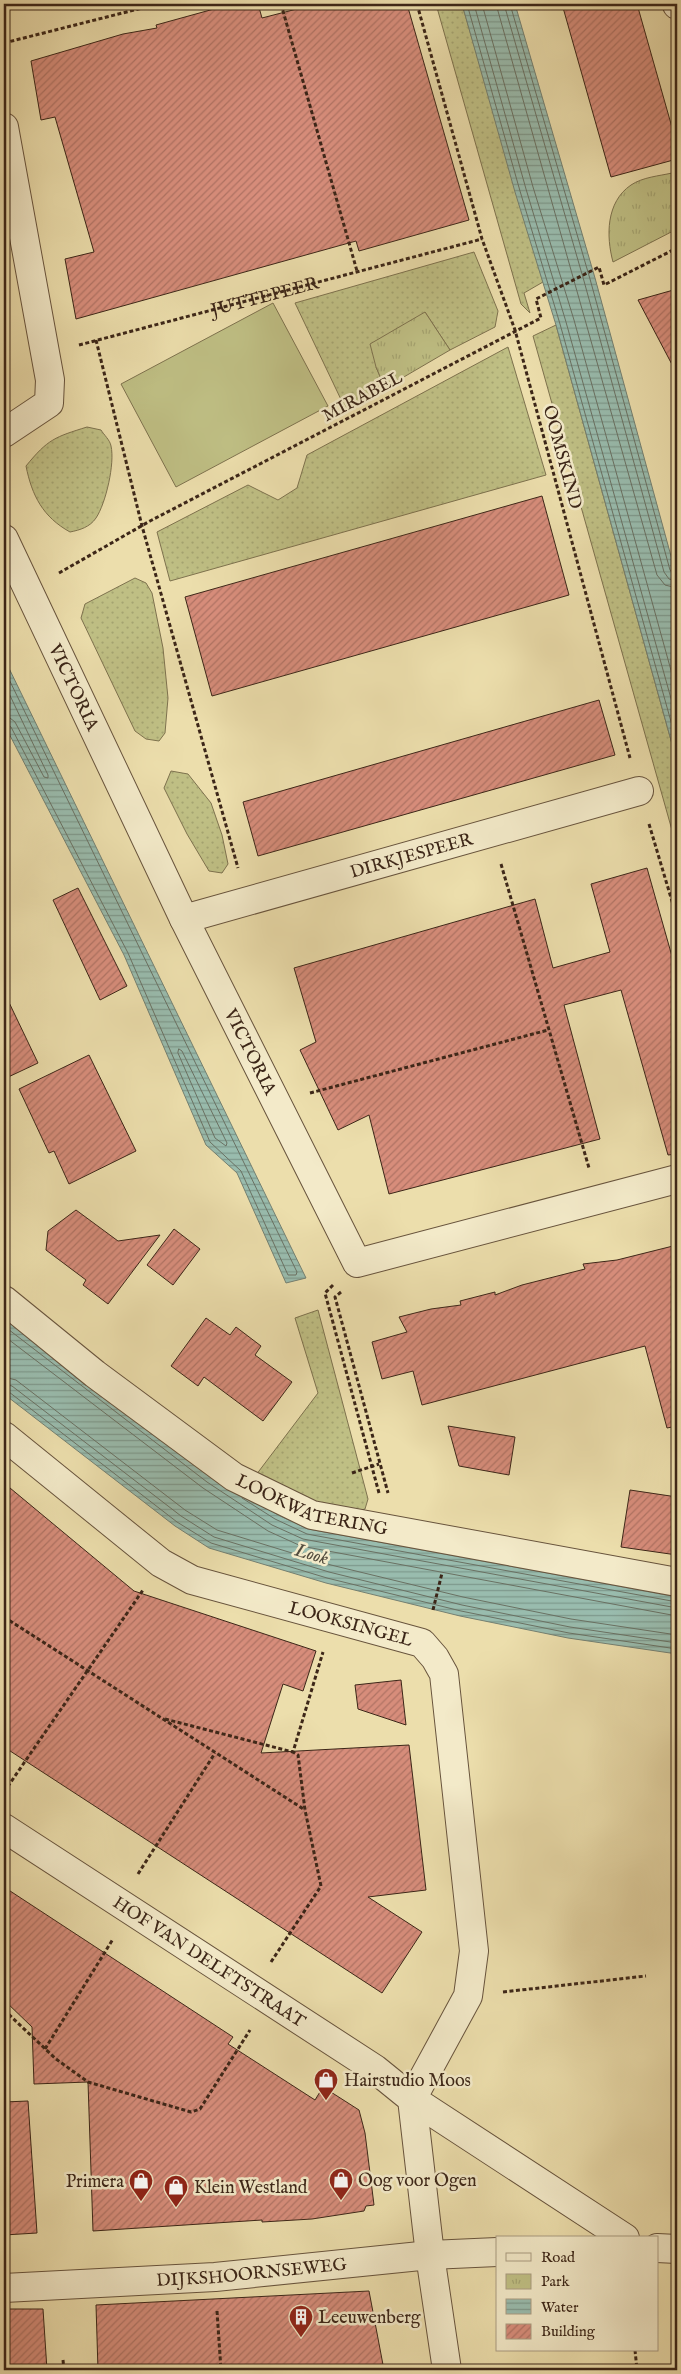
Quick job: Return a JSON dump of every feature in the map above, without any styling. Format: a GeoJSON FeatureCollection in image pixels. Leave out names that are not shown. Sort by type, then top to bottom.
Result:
{"type":"FeatureCollection","features":[{"type":"Feature","properties":{"kind":"street"},"geometry":{"type":"LineString","coordinates":[[4,127],[47,354],[50,380],[49,403],[4,433]]}},
{"type":"Feature","properties":{"kind":"street","name":"VICTORIA"},"geometry":{"type":"LineString","coordinates":[[4,539],[184,919],[357,1263]]}},
{"type":"Feature","properties":{"kind":"street","name":"DIRKJESPEER"},"geometry":{"type":"LineString","coordinates":[[184,919],[639,791]]}},
{"type":"Feature","properties":{"kind":"street"},"geometry":{"type":"LineString","coordinates":[[357,1263],[677,1180]]}},
{"type":"Feature","properties":{"kind":"street","name":"LOOKWATERING"},"geometry":{"type":"LineString","coordinates":[[4,1300],[95,1374],[234,1477],[312,1515],[677,1582]]}},
{"type":"Feature","properties":{"kind":"street","name":"LOOKSINGEL"},"geometry":{"type":"LineString","coordinates":[[4,1436],[162,1563],[192,1580],[422,1643],[436,1658],[444,1674],[474,1951],[468,1996],[412,2099]]}},
{"type":"Feature","properties":{"kind":"street","name":"HOF VAN DELFTSTRAAT"},"geometry":{"type":"LineString","coordinates":[[4,1828],[375,2069],[412,2099],[622,2236]]}},
{"type":"Feature","properties":{"kind":"street"},"geometry":{"type":"LineString","coordinates":[[412,2099],[430,2255],[447,2370]]}},
{"type":"Feature","properties":{"kind":"street"},"geometry":{"type":"LineString","coordinates":[[658,2248],[677,2248]]}},
{"type":"Feature","properties":{"kind":"street","name":"DIJKSHOORNSEWEG"},"geometry":{"type":"LineString","coordinates":[[4,2288],[215,2277],[430,2255],[496,2252]]}},
{"type":"Feature","properties":{"kind":"path"},"geometry":{"type":"LineString","coordinates":[[4,43],[158,4]]}},
{"type":"Feature","properties":{"kind":"path"},"geometry":{"type":"LineString","coordinates":[[281,4],[357,271]]}},
{"type":"Feature","properties":{"kind":"path","name":"OOMSKIND"},"geometry":{"type":"LineString","coordinates":[[417,4],[482,238],[515,330],[639,791],[677,918]]}},
{"type":"Feature","properties":{"kind":"path","name":"JUTTEPEER"},"geometry":{"type":"LineString","coordinates":[[47,354],[482,238]]}},
{"type":"Feature","properties":{"kind":"path","name":"MIRABEL"},"geometry":{"type":"LineString","coordinates":[[28,590],[142,526],[541,318],[536,299],[599,267],[604,285],[677,248]]}},
{"type":"Feature","properties":{"kind":"path"},"geometry":{"type":"LineString","coordinates":[[96,340],[142,526],[247,901]]}},
{"type":"Feature","properties":{"kind":"path"},"geometry":{"type":"LineString","coordinates":[[492,832],[598,1200]]}},
{"type":"Feature","properties":{"kind":"path"},"geometry":{"type":"LineString","coordinates":[[276,1102],[548,1030]]}},
{"type":"Feature","properties":{"kind":"path"},"geometry":{"type":"LineString","coordinates":[[357,1263],[362,1273],[335,1297],[395,1530],[371,1466],[324,1293],[357,1263]]}},
{"type":"Feature","properties":{"kind":"path"},"geometry":{"type":"LineString","coordinates":[[352,1472],[379,1464]]}},
{"type":"Feature","properties":{"kind":"path"},"geometry":{"type":"LineString","coordinates":[[4,1792],[162,1563]]}},
{"type":"Feature","properties":{"kind":"path"},"geometry":{"type":"LineString","coordinates":[[433,1612],[443,1568]]}},
{"type":"Feature","properties":{"kind":"path"},"geometry":{"type":"LineString","coordinates":[[4,1617],[305,1810]]}},
{"type":"Feature","properties":{"kind":"path"},"geometry":{"type":"LineString","coordinates":[[293,1752],[334,1618]]}},
{"type":"Feature","properties":{"kind":"path"},"geometry":{"type":"LineString","coordinates":[[161,1718],[293,1752],[298,1755],[305,1810],[321,1886],[268,1965]]}},
{"type":"Feature","properties":{"kind":"path"},"geometry":{"type":"LineString","coordinates":[[468,1996],[646,1976]]}},
{"type":"Feature","properties":{"kind":"path"},"geometry":{"type":"LineString","coordinates":[[4,2010],[56,2059],[88,2082],[191,2112],[200,2109],[270,2000]]}},
{"type":"Feature","properties":{"kind":"path"},"geometry":{"type":"LineString","coordinates":[[217,2308],[222,2370]]}},
{"type":"Feature","properties":{"kind":"path"},"geometry":{"type":"LineString","coordinates":[[635,2352],[637,2370]]}},
{"type":"Feature","properties":{"kind":"path"},"geometry":{"type":"LineString","coordinates":[[63,2360],[64,2370]]}},
{"type":"Feature","properties":{"kind":"green space"},"geometry":{"type":"Polygon","coordinates":[[[436,4],[462,4],[543,282],[524,293],[530,313],[521,304],[436,4]]]}},
{"type":"Feature","properties":{"kind":"green space"},"geometry":{"type":"Polygon","coordinates":[[[672,173],[677,175],[677,229],[613,262],[609,231],[612,210],[617,201],[623,192],[636,182],[672,173]]]}},
{"type":"Feature","properties":{"kind":"green space"},"geometry":{"type":"Polygon","coordinates":[[[474,252],[498,311],[495,327],[450,350],[425,312],[376,367],[385,388],[346,410],[295,303],[474,252]]]}},
{"type":"Feature","properties":{"kind":"green space"},"geometry":{"type":"Polygon","coordinates":[[[273,303],[328,406],[176,487],[121,384],[273,303]]]}},
{"type":"Feature","properties":{"kind":"green space"},"geometry":{"type":"Polygon","coordinates":[[[425,312],[450,350],[385,388],[376,367],[370,344],[425,312]]]}},
{"type":"Feature","properties":{"kind":"green space"},"geometry":{"type":"Polygon","coordinates":[[[556,325],[677,762],[677,848],[533,336],[556,325]]]}},
{"type":"Feature","properties":{"kind":"green space"},"geometry":{"type":"Polygon","coordinates":[[[508,347],[546,475],[170,581],[157,532],[248,485],[278,500],[297,488],[307,455],[508,347]]]}},
{"type":"Feature","properties":{"kind":"green space"},"geometry":{"type":"Polygon","coordinates":[[[87,427],[101,430],[109,442],[112,453],[111,472],[103,503],[96,518],[84,528],[70,532],[53,520],[40,505],[35,496],[26,466],[40,450],[53,440],[87,427]]]}},
{"type":"Feature","properties":{"kind":"green space"},"geometry":{"type":"Polygon","coordinates":[[[135,578],[146,583],[152,593],[163,648],[168,698],[165,733],[159,741],[146,739],[135,731],[81,618],[85,604],[135,578]]]}},
{"type":"Feature","properties":{"kind":"green space"},"geometry":{"type":"Polygon","coordinates":[[[171,771],[188,774],[211,803],[222,835],[228,864],[222,873],[209,871],[187,834],[164,788],[171,771]]]}},
{"type":"Feature","properties":{"kind":"green space"},"geometry":{"type":"Polygon","coordinates":[[[318,1310],[368,1499],[365,1509],[353,1512],[339,1511],[309,1502],[256,1475],[318,1393],[295,1318],[318,1310]]]}},
{"type":"Feature","properties":{"kind":"water"},"geometry":{"type":"Polygon","coordinates":[[[462,4],[515,4],[595,278],[677,578],[677,762],[556,325],[515,192],[462,4]]]}},
{"type":"Feature","properties":{"kind":"water"},"geometry":{"type":"Polygon","coordinates":[[[4,658],[306,1278],[286,1283],[237,1173],[206,1145],[124,955],[4,724],[4,658]]]}},
{"type":"Feature","properties":{"kind":"water","name":"Look"},"geometry":{"type":"Polygon","coordinates":[[[4,1312],[213,1473],[278,1515],[308,1529],[677,1597],[677,1654],[568,1638],[460,1616],[326,1583],[209,1548],[175,1526],[4,1394],[4,1312]]]}},
{"type":"Feature","properties":{"kind":"building"},"geometry":{"type":"Polygon","coordinates":[[[232,4],[258,4],[262,18],[316,4],[407,4],[469,220],[359,251],[356,241],[76,319],[65,259],[94,252],[55,117],[41,120],[31,61],[123,34],[157,28],[156,25],[232,4]]]}},
{"type":"Feature","properties":{"kind":"building"},"geometry":{"type":"Polygon","coordinates":[[[562,4],[637,4],[677,145],[677,159],[611,177],[562,4]]]}},
{"type":"Feature","properties":{"kind":"building"},"geometry":{"type":"Polygon","coordinates":[[[677,289],[677,374],[638,300],[677,289]]]}},
{"type":"Feature","properties":{"kind":"building"},"geometry":{"type":"Polygon","coordinates":[[[542,496],[569,595],[212,696],[185,597],[542,496]]]}},
{"type":"Feature","properties":{"kind":"building"},"geometry":{"type":"Polygon","coordinates":[[[599,700],[615,755],[258,856],[243,802],[599,700]]]}},
{"type":"Feature","properties":{"kind":"building"},"geometry":{"type":"Polygon","coordinates":[[[647,868],[677,974],[677,1154],[668,1155],[621,990],[564,1005],[600,1139],[389,1194],[369,1115],[338,1130],[300,1050],[316,1042],[294,968],[535,899],[553,968],[610,952],[591,884],[647,868]]]}},
{"type":"Feature","properties":{"kind":"building"},"geometry":{"type":"Polygon","coordinates":[[[78,888],[127,986],[100,1000],[53,900],[78,888]]]}},
{"type":"Feature","properties":{"kind":"building"},"geometry":{"type":"Polygon","coordinates":[[[4,992],[38,1063],[4,1079],[4,992]]]}},
{"type":"Feature","properties":{"kind":"building"},"geometry":{"type":"Polygon","coordinates":[[[89,1055],[136,1151],[69,1184],[54,1151],[49,1153],[19,1089],[89,1055]]]}},
{"type":"Feature","properties":{"kind":"building"},"geometry":{"type":"Polygon","coordinates":[[[76,1210],[118,1241],[160,1235],[108,1304],[83,1285],[86,1280],[46,1250],[48,1231],[76,1210]]]}},
{"type":"Feature","properties":{"kind":"building"},"geometry":{"type":"Polygon","coordinates":[[[174,1229],[200,1249],[173,1285],[147,1265],[174,1229]]]}},
{"type":"Feature","properties":{"kind":"building"},"geometry":{"type":"Polygon","coordinates":[[[677,1245],[677,1426],[667,1428],[645,1346],[422,1405],[413,1371],[382,1379],[372,1342],[407,1332],[399,1317],[431,1309],[461,1305],[460,1301],[495,1292],[495,1295],[522,1285],[585,1269],[583,1264],[617,1260],[677,1245]]]}},
{"type":"Feature","properties":{"kind":"building"},"geometry":{"type":"Polygon","coordinates":[[[206,1318],[230,1335],[236,1327],[261,1346],[255,1355],[292,1382],[263,1421],[204,1377],[198,1386],[171,1366],[206,1318]]]}},
{"type":"Feature","properties":{"kind":"building"},"geometry":{"type":"Polygon","coordinates":[[[448,1426],[515,1437],[509,1475],[459,1466],[448,1426]]]}},
{"type":"Feature","properties":{"kind":"building"},"geometry":{"type":"Polygon","coordinates":[[[4,1483],[134,1591],[316,1651],[303,1691],[283,1684],[261,1753],[409,1745],[426,1890],[368,1897],[422,1932],[382,1993],[4,1747],[4,1483]]]}},
{"type":"Feature","properties":{"kind":"building"},"geometry":{"type":"Polygon","coordinates":[[[630,1490],[677,1497],[677,1555],[621,1547],[630,1490]]]}},
{"type":"Feature","properties":{"kind":"building"},"geometry":{"type":"Polygon","coordinates":[[[401,1680],[406,1725],[358,1709],[355,1685],[401,1680]]]}},
{"type":"Feature","properties":{"kind":"building"},"geometry":{"type":"Polygon","coordinates":[[[4,1887],[233,2037],[228,2044],[315,2100],[323,2087],[359,2110],[365,2133],[374,2205],[366,2206],[364,2211],[312,2219],[262,2222],[262,2220],[93,2231],[88,2082],[34,2084],[32,2027],[4,2000],[4,1887]]]}},
{"type":"Feature","properties":{"kind":"building"},"geometry":{"type":"Polygon","coordinates":[[[28,2101],[37,2233],[4,2235],[4,2102],[28,2101]]]}},
{"type":"Feature","properties":{"kind":"building"},"geometry":{"type":"Polygon","coordinates":[[[369,2291],[384,2370],[98,2370],[96,2305],[369,2291]]]}},
{"type":"Feature","properties":{"kind":"building"},"geometry":{"type":"Polygon","coordinates":[[[4,2309],[43,2309],[47,2370],[4,2370],[4,2309]]]}},
{"type":"Feature","properties":{"kind":"place","name":"Hairstudio Moos"},"geometry":{"type":"Point","coordinates":[326,2101]}},
{"type":"Feature","properties":{"kind":"place","name":"Oog voor Ogen"},"geometry":{"type":"Point","coordinates":[341,2201]}},
{"type":"Feature","properties":{"kind":"place","name":"Primera"},"geometry":{"type":"Point","coordinates":[141,2202]}},
{"type":"Feature","properties":{"kind":"place","name":"Klein Westland"},"geometry":{"type":"Point","coordinates":[176,2208]}},
{"type":"Feature","properties":{"kind":"place","name":"Leeuwenberg"},"geometry":{"type":"Point","coordinates":[301,2338]}}]}
